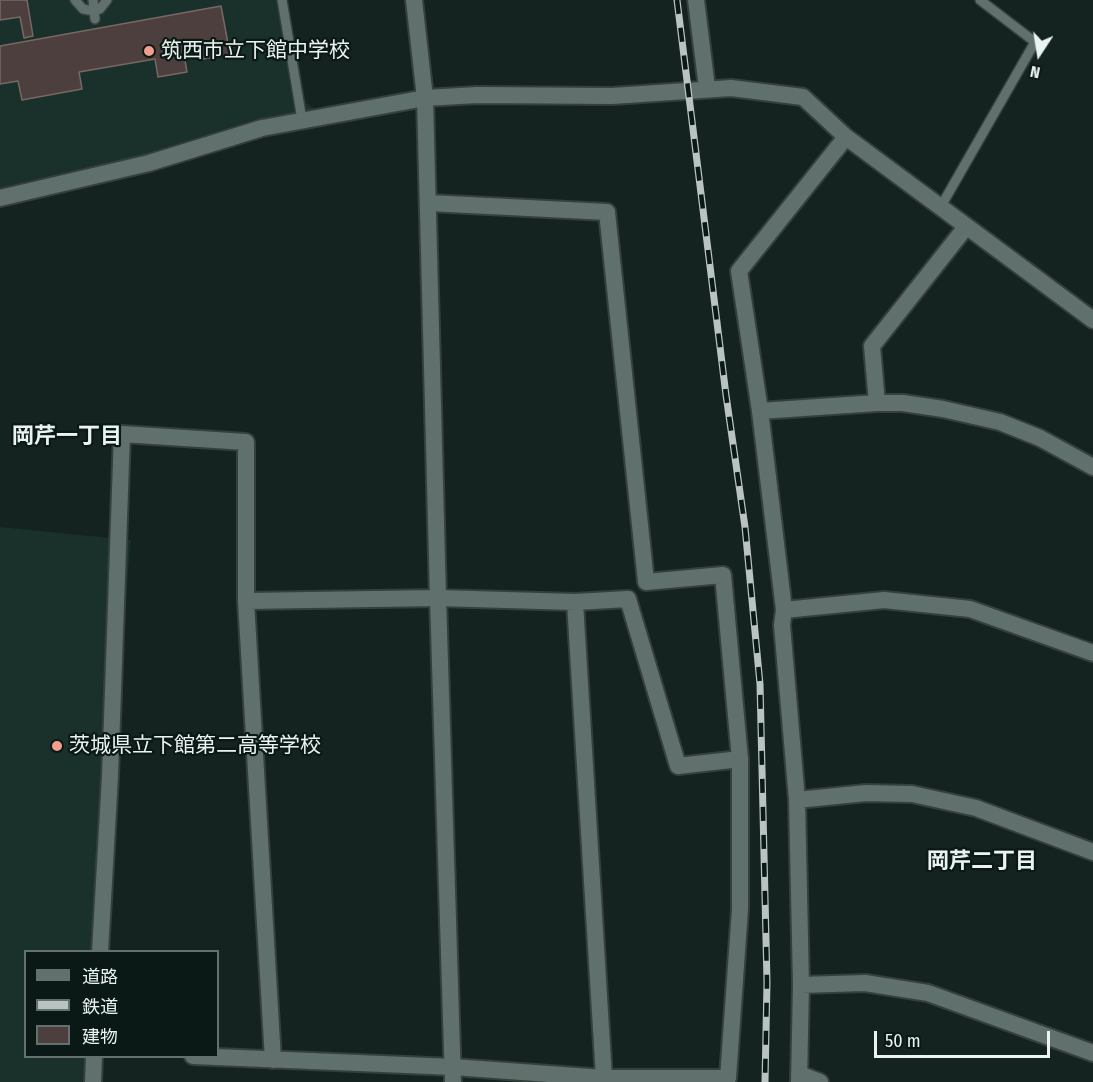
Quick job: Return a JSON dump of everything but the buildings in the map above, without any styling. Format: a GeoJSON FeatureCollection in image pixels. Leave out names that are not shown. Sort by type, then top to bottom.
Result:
{"type":"FeatureCollection","features":[{"type":"Feature","properties":{"kind":"street"},"geometry":{"type":"LineString","coordinates":[[414,0],[425,98],[429,204],[438,598],[453,1075]]}},
{"type":"Feature","properties":{"kind":"street"},"geometry":{"type":"LineString","coordinates":[[696,0],[707,88]]}},
{"type":"Feature","properties":{"kind":"street"},"geometry":{"type":"LineString","coordinates":[[0,198],[149,163],[262,128],[425,98],[477,95],[612,96],[731,88],[803,98],[846,137],[1093,320]]}},
{"type":"Feature","properties":{"kind":"street"},"geometry":{"type":"LineString","coordinates":[[820,1082],[799,1078],[801,986],[797,800],[782,625],[784,610],[760,411],[739,271],[846,137]]}},
{"type":"Feature","properties":{"kind":"street"},"geometry":{"type":"LineString","coordinates":[[429,204],[607,212],[646,582]]}},
{"type":"Feature","properties":{"kind":"street"},"geometry":{"type":"LineString","coordinates":[[877,403],[872,346],[966,227]]}},
{"type":"Feature","properties":{"kind":"street"},"geometry":{"type":"LineString","coordinates":[[760,411],[877,403],[903,403],[933,408],[1000,422],[1040,438],[1093,467]]}},
{"type":"Feature","properties":{"kind":"street"},"geometry":{"type":"LineString","coordinates":[[100,950],[110,776],[122,434],[246,442],[246,601],[273,1060]]}},
{"type":"Feature","properties":{"kind":"street"},"geometry":{"type":"LineString","coordinates":[[219,1057],[453,1075],[648,1080],[728,1078],[741,909],[741,759],[723,575],[646,582],[627,599],[576,602],[438,598],[246,601]]}},
{"type":"Feature","properties":{"kind":"street"},"geometry":{"type":"LineString","coordinates":[[627,599],[678,766],[741,759]]}},
{"type":"Feature","properties":{"kind":"street"},"geometry":{"type":"LineString","coordinates":[[784,610],[884,600],[970,609],[1093,653]]}},
{"type":"Feature","properties":{"kind":"street"},"geometry":{"type":"LineString","coordinates":[[576,602],[604,1078]]}},
{"type":"Feature","properties":{"kind":"street"},"geometry":{"type":"LineString","coordinates":[[797,800],[866,793],[912,794],[976,808],[1093,852]]}},
{"type":"Feature","properties":{"kind":"street"},"geometry":{"type":"LineString","coordinates":[[801,986],[865,983],[928,993],[1093,1053]]}},
{"type":"Feature","properties":{"kind":"street"},"geometry":{"type":"LineString","coordinates":[[93,1082],[94,1058]]}},
{"type":"Feature","properties":{"kind":"lane"},"geometry":{"type":"LineString","coordinates":[[75,0],[83,9],[95,15]]}},
{"type":"Feature","properties":{"kind":"lane"},"geometry":{"type":"LineString","coordinates":[[93,0],[95,15]]}},
{"type":"Feature","properties":{"kind":"lane"},"geometry":{"type":"LineString","coordinates":[[95,15],[107,0]]}},
{"type":"Feature","properties":{"kind":"lane"},"geometry":{"type":"LineString","coordinates":[[282,0],[302,120]]}},
{"type":"Feature","properties":{"kind":"lane"},"geometry":{"type":"LineString","coordinates":[[940,208],[1035,42],[980,0]]}},
{"type":"Feature","properties":{"kind":"shaded area","name":"筑西市立下館中学校"},"geometry":{"type":"Polygon","coordinates":[[[0,0],[288,0],[306,103],[315,109],[254,120],[146,154],[0,190],[0,0]]]}},
{"type":"Feature","properties":{"kind":"shaded area","name":"茨城県立下館第二高等学校"},"geometry":{"type":"Polygon","coordinates":[[[0,527],[131,540],[95,950],[24,950],[24,1058],[86,1058],[84,1080],[82,1082],[0,1082],[0,527]]]}},
{"type":"Feature","properties":{"kind":"railway"},"geometry":{"type":"LineString","coordinates":[[677,0],[726,395],[745,527],[760,684],[767,982],[765,1082]]}},
{"type":"Feature","properties":{"kind":"place","name":"筑西市立下館中学校"},"geometry":{"type":"Point","coordinates":[149,51]}},
{"type":"Feature","properties":{"kind":"place","name":"茨城県立下館第二高等学校"},"geometry":{"type":"Point","coordinates":[57,746]}},
{"type":"Feature","properties":{"kind":"district","name":"岡芹一丁目"},"geometry":{"type":"Point","coordinates":[67,437]}},
{"type":"Feature","properties":{"kind":"district","name":"岡芹二丁目"},"geometry":{"type":"Point","coordinates":[982,862]}}]}
